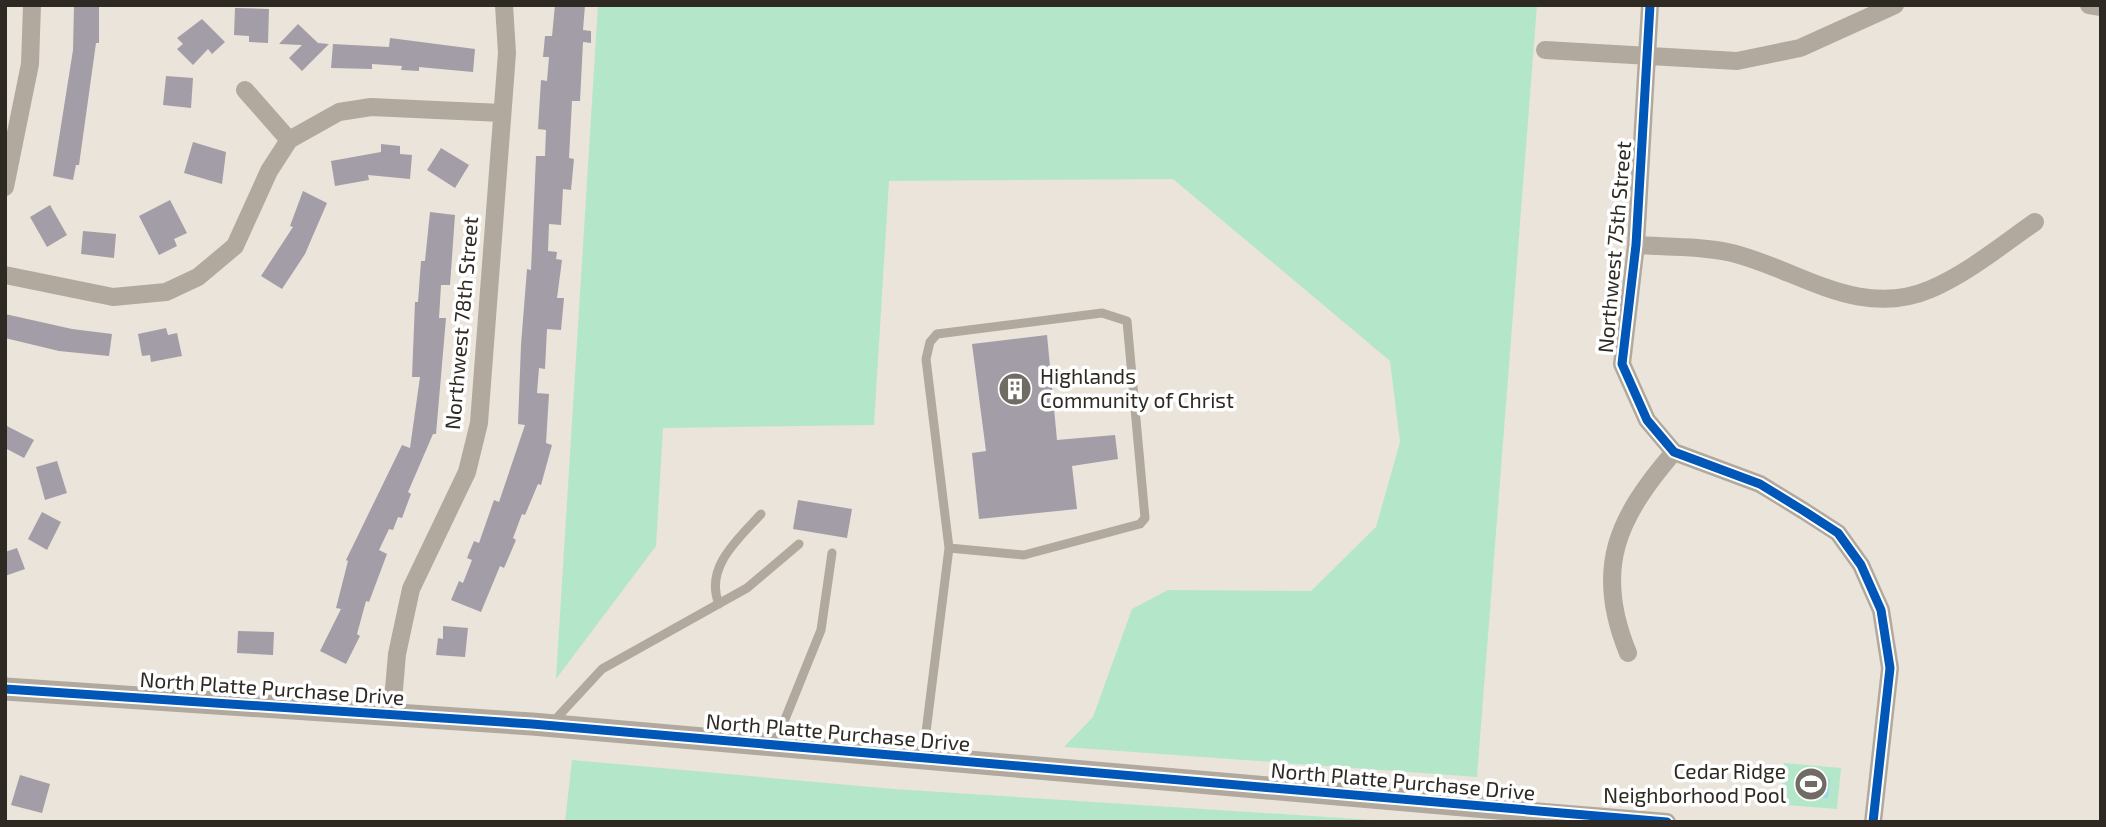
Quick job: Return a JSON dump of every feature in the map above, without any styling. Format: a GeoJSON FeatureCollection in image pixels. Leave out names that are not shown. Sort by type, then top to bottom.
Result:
{"type":"FeatureCollection","features":[{"type":"Feature","properties":{"kind":"street"},"geometry":{"type":"LineString","coordinates":[[5,187],[30,64],[32,5]]}},
{"type":"Feature","properties":{"kind":"street","name":"Northwest 78th Street"},"geometry":{"type":"LineString","coordinates":[[392,713],[397,654],[411,589],[467,472],[479,423],[507,54],[504,5]]}},
{"type":"Feature","properties":{"kind":"street","name":"Northwest 75th Street"},"geometry":{"type":"LineString","coordinates":[[1650,5],[1636,245],[1622,364],[1647,420],[1674,452],[1760,484],[1838,533],[1861,565],[1881,610],[1890,668],[1873,822]]}},
{"type":"Feature","properties":{"kind":"street"},"geometry":{"type":"LineString","coordinates":[[1545,50],[1737,61],[1770,57],[1808,45],[1895,5]]}},
{"type":"Feature","properties":{"kind":"street"},"geometry":{"type":"LineString","coordinates":[[244,90],[289,140]]}},
{"type":"Feature","properties":{"kind":"street"},"geometry":{"type":"LineString","coordinates":[[5,275],[113,297],[166,292],[198,277],[235,246],[269,171],[289,140],[339,112],[371,107],[502,113]]}},
{"type":"Feature","properties":{"kind":"street"},"geometry":{"type":"LineString","coordinates":[[1636,245],[1733,254],[1846,295],[1896,298],[1931,289],[1948,280],[2035,222]]}},
{"type":"Feature","properties":{"kind":"street"},"geometry":{"type":"LineString","coordinates":[[1628,653],[1612,595],[1612,555],[1624,522],[1649,480],[1674,452]]}},
{"type":"Feature","properties":{"kind":"street","name":"North Platte Purchase Drive"},"geometry":{"type":"LineString","coordinates":[[5,689],[392,713],[922,758],[1520,816],[1667,822]]}},
{"type":"Feature","properties":{"kind":"lane"},"geometry":{"type":"LineString","coordinates":[[922,758],[949,548],[926,359],[930,342],[937,334],[1102,313],[1127,321],[1145,518],[1140,524],[1024,555],[949,548]]}},
{"type":"Feature","properties":{"kind":"lane"},"geometry":{"type":"LineString","coordinates":[[719,604],[714,593],[718,566],[761,514]]}},
{"type":"Feature","properties":{"kind":"lane"},"geometry":{"type":"LineString","coordinates":[[550,726],[602,669],[747,588],[799,544]]}},
{"type":"Feature","properties":{"kind":"lane"},"geometry":{"type":"LineString","coordinates":[[774,745],[821,630],[832,553]]}},
{"type":"Feature","properties":{"kind":"green space"},"geometry":{"type":"Polygon","coordinates":[[[598,5],[1537,5],[1477,777],[1064,747],[1093,717],[1132,609],[1168,590],[1311,591],[1376,527],[1400,442],[1390,361],[1173,179],[889,181],[874,425],[663,428],[656,546],[556,679],[598,5]]]}},
{"type":"Feature","properties":{"kind":"green space"},"geometry":{"type":"Polygon","coordinates":[[[572,760],[893,789],[1404,822],[565,822],[572,760]]]}},
{"type":"Feature","properties":{"kind":"green space","name":"Cedar Ridge Neighborhood Pool"},"geometry":{"type":"Polygon","coordinates":[[[1784,763],[1841,768],[1837,809],[1786,805],[1786,801],[1781,800],[1784,763]]]}},
{"type":"Feature","properties":{"kind":"water"},"geometry":{"type":"Polygon","coordinates":[[[1801,776],[1830,779],[1828,798],[1799,796],[1801,776]]]}},
{"type":"Feature","properties":{"kind":"building"},"geometry":{"type":"Polygon","coordinates":[[[74,5],[99,5],[99,43],[96,43],[79,165],[76,165],[73,180],[53,176],[73,50],[74,5]]]}},
{"type":"Feature","properties":{"kind":"building"},"geometry":{"type":"Polygon","coordinates":[[[555,5],[585,5],[583,30],[591,31],[591,43],[583,42],[580,101],[572,101],[569,158],[574,159],[571,190],[563,189],[561,225],[549,224],[548,251],[557,252],[556,259],[562,260],[557,298],[564,298],[561,330],[547,329],[545,369],[539,368],[537,393],[549,394],[546,443],[552,445],[541,485],[538,484],[525,515],[522,514],[513,538],[516,540],[504,568],[500,566],[481,612],[451,600],[459,581],[463,583],[472,560],[467,558],[474,541],[479,543],[494,500],[499,502],[525,425],[518,424],[521,345],[527,269],[531,270],[536,156],[545,156],[546,130],[538,129],[541,80],[547,81],[549,57],[543,57],[545,36],[552,36],[555,5]]]}},
{"type":"Feature","properties":{"kind":"building"},"geometry":{"type":"Polygon","coordinates":[[[235,8],[269,9],[268,43],[249,42],[249,36],[234,35],[235,8]]]}},
{"type":"Feature","properties":{"kind":"building"},"geometry":{"type":"Polygon","coordinates":[[[202,19],[225,42],[212,54],[208,49],[193,65],[177,49],[183,44],[177,38],[202,19]]]}},
{"type":"Feature","properties":{"kind":"building"},"geometry":{"type":"Polygon","coordinates":[[[298,24],[318,43],[329,44],[302,71],[289,58],[302,45],[279,44],[298,24]]]}},
{"type":"Feature","properties":{"kind":"building"},"geometry":{"type":"Polygon","coordinates":[[[390,38],[475,49],[473,72],[419,67],[419,71],[401,70],[402,66],[372,64],[372,69],[331,68],[333,44],[389,47],[390,38]]]}},
{"type":"Feature","properties":{"kind":"building"},"geometry":{"type":"Polygon","coordinates":[[[166,76],[193,78],[191,108],[163,105],[166,76]]]}},
{"type":"Feature","properties":{"kind":"building"},"geometry":{"type":"Polygon","coordinates":[[[193,142],[226,152],[222,184],[184,173],[193,142]]]}},
{"type":"Feature","properties":{"kind":"building"},"geometry":{"type":"Polygon","coordinates":[[[381,144],[400,146],[400,154],[412,155],[410,179],[368,175],[369,180],[335,186],[331,161],[381,152],[381,144]]]}},
{"type":"Feature","properties":{"kind":"building"},"geometry":{"type":"Polygon","coordinates":[[[441,148],[469,165],[455,188],[427,170],[441,148]]]}},
{"type":"Feature","properties":{"kind":"building"},"geometry":{"type":"Polygon","coordinates":[[[303,191],[327,203],[305,254],[282,289],[261,276],[293,227],[290,226],[303,191]]]}},
{"type":"Feature","properties":{"kind":"building"},"geometry":{"type":"Polygon","coordinates":[[[170,200],[187,233],[174,239],[177,246],[159,255],[139,216],[170,200]]]}},
{"type":"Feature","properties":{"kind":"building"},"geometry":{"type":"Polygon","coordinates":[[[50,205],[67,235],[47,247],[30,217],[50,205]]]}},
{"type":"Feature","properties":{"kind":"building"},"geometry":{"type":"Polygon","coordinates":[[[430,212],[455,215],[450,285],[441,285],[439,318],[446,318],[436,434],[433,434],[408,492],[411,494],[402,518],[398,517],[393,530],[389,529],[379,550],[387,554],[369,602],[366,601],[357,634],[360,636],[346,664],[320,651],[341,609],[336,608],[348,561],[346,560],[402,445],[410,448],[420,377],[412,377],[415,302],[418,302],[421,261],[425,261],[430,212]]]}},
{"type":"Feature","properties":{"kind":"building"},"geometry":{"type":"Polygon","coordinates":[[[83,231],[116,234],[114,258],[81,254],[83,231]]]}},
{"type":"Feature","properties":{"kind":"building"},"geometry":{"type":"Polygon","coordinates":[[[5,314],[72,329],[112,334],[109,356],[59,351],[5,338],[5,314]]]}},
{"type":"Feature","properties":{"kind":"building"},"geometry":{"type":"Polygon","coordinates":[[[166,328],[168,335],[177,333],[182,356],[151,362],[150,355],[142,356],[138,334],[166,328]]]}},
{"type":"Feature","properties":{"kind":"building","name":"Highlands Community of Christ"},"geometry":{"type":"Polygon","coordinates":[[[1047,335],[1057,440],[1115,435],[1118,459],[1072,466],[1077,509],[979,519],[972,453],[986,451],[972,344],[1047,335]]]}},
{"type":"Feature","properties":{"kind":"building"},"geometry":{"type":"Polygon","coordinates":[[[5,425],[34,440],[24,458],[5,448],[5,425]]]}},
{"type":"Feature","properties":{"kind":"building"},"geometry":{"type":"Polygon","coordinates":[[[57,461],[67,493],[45,500],[36,467],[57,461]]]}},
{"type":"Feature","properties":{"kind":"building"},"geometry":{"type":"Polygon","coordinates":[[[798,500],[852,509],[847,538],[793,529],[798,500]]]}},
{"type":"Feature","properties":{"kind":"building"},"geometry":{"type":"Polygon","coordinates":[[[42,512],[61,522],[47,550],[28,539],[42,512]]]}},
{"type":"Feature","properties":{"kind":"building"},"geometry":{"type":"Polygon","coordinates":[[[17,548],[25,569],[5,576],[5,552],[17,548]]]}},
{"type":"Feature","properties":{"kind":"building"},"geometry":{"type":"Polygon","coordinates":[[[443,626],[468,628],[465,657],[436,655],[438,638],[443,639],[443,626]]]}},
{"type":"Feature","properties":{"kind":"building"},"geometry":{"type":"Polygon","coordinates":[[[238,631],[274,632],[273,655],[237,653],[238,631]]]}},
{"type":"Feature","properties":{"kind":"building"},"geometry":{"type":"Polygon","coordinates":[[[20,775],[50,784],[42,813],[11,805],[20,775]]]}},
{"type":"Feature","properties":{"kind":"cycle path"},"geometry":{"type":"LineString","coordinates":[[1650,5],[1636,245],[1622,364],[1647,420],[1674,452],[1760,484],[1838,533],[1861,565],[1881,610],[1890,668],[1873,822]]}},
{"type":"Feature","properties":{"kind":"cycle path"},"geometry":{"type":"LineString","coordinates":[[5,689],[532,724],[1667,822]]}},
{"type":"Feature","properties":{"kind":"place","name":"Highlands Community of Christ"},"geometry":{"type":"Point","coordinates":[1015,389]}},
{"type":"Feature","properties":{"kind":"place","name":"Cedar Ridge Neighborhood Pool"},"geometry":{"type":"Point","coordinates":[1811,784]}}]}
